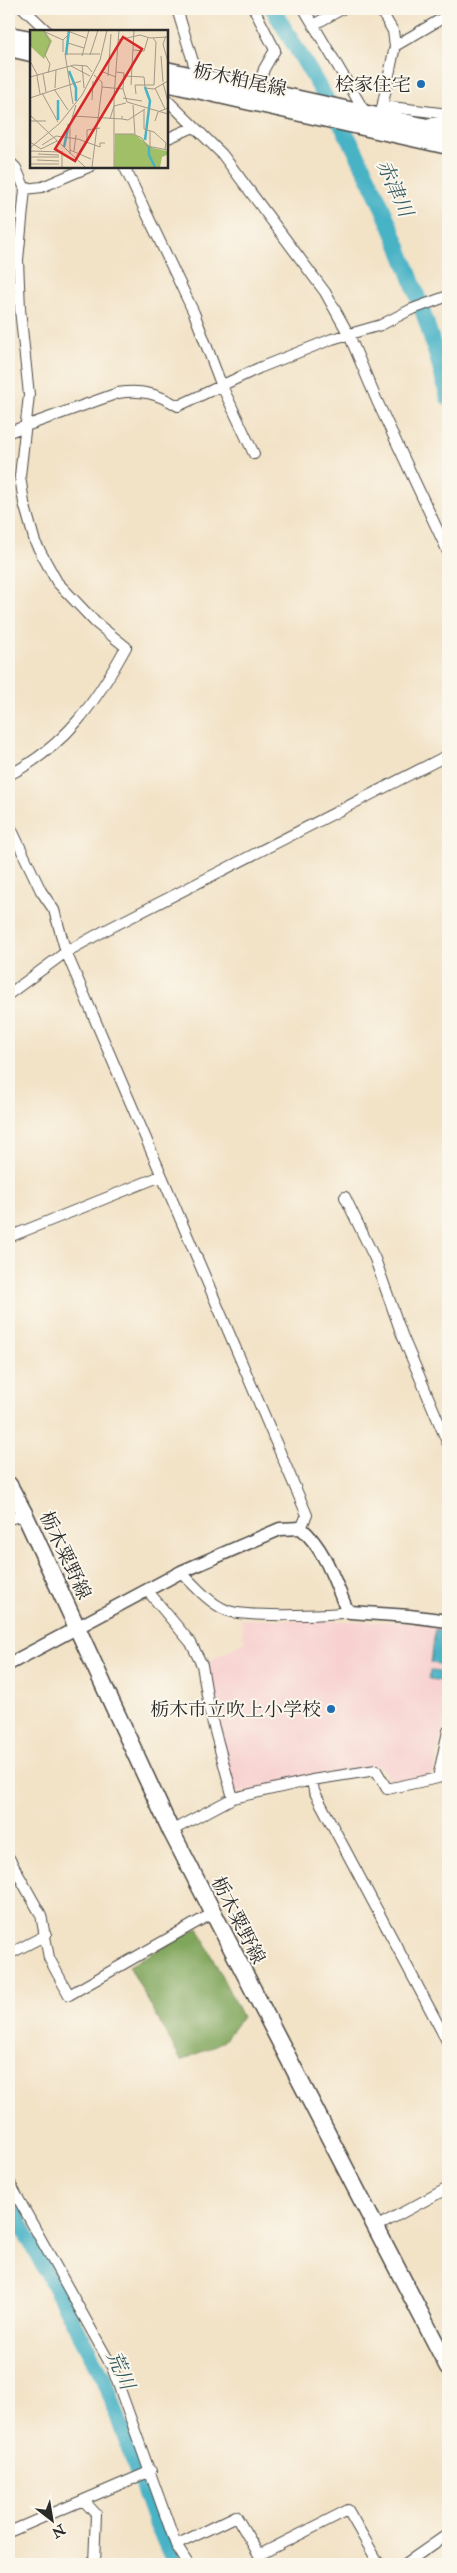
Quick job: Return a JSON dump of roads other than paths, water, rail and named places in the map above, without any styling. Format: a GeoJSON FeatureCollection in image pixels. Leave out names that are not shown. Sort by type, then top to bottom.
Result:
{"type":"FeatureCollection","features":[{"type":"Feature","properties":{"kind":"highway"},"geometry":{"type":"LineString","coordinates":[[429,128],[448,126]]}},
{"type":"Feature","properties":{"kind":"main road"},"geometry":{"type":"LineString","coordinates":[[9,34],[30,39]]}},
{"type":"Feature","properties":{"kind":"main road"},"geometry":{"type":"LineString","coordinates":[[9,48],[30,53]]}},
{"type":"Feature","properties":{"kind":"main road","name":"栃木粕尾線"},"geometry":{"type":"LineString","coordinates":[[168,70],[258,90],[301,106]]}},
{"type":"Feature","properties":{"kind":"main road","name":"栃木粕尾線"},"geometry":{"type":"LineString","coordinates":[[168,83],[301,106]]}},
{"type":"Feature","properties":{"kind":"main road"},"geometry":{"type":"LineString","coordinates":[[301,106],[448,132]]}},
{"type":"Feature","properties":{"kind":"main road"},"geometry":{"type":"LineString","coordinates":[[371,118],[448,146]]}},
{"type":"Feature","properties":{"kind":"main road","name":"栃木粟野線"},"geometry":{"type":"LineString","coordinates":[[9,1485],[77,1626],[171,1832],[448,2367]]}},
{"type":"Feature","properties":{"kind":"street"},"geometry":{"type":"LineString","coordinates":[[24,9],[46,30]]}},
{"type":"Feature","properties":{"kind":"street"},"geometry":{"type":"LineString","coordinates":[[177,9],[198,78]]}},
{"type":"Feature","properties":{"kind":"street"},"geometry":{"type":"LineString","coordinates":[[254,9],[275,50],[264,69],[258,90]]}},
{"type":"Feature","properties":{"kind":"street"},"geometry":{"type":"LineString","coordinates":[[304,9],[371,118]]}},
{"type":"Feature","properties":{"kind":"street"},"geometry":{"type":"LineString","coordinates":[[313,25],[342,9]]}},
{"type":"Feature","properties":{"kind":"street"},"geometry":{"type":"LineString","coordinates":[[371,118],[395,46],[393,31],[380,9]]}},
{"type":"Feature","properties":{"kind":"street"},"geometry":{"type":"LineString","coordinates":[[395,46],[448,15]]}},
{"type":"Feature","properties":{"kind":"street"},"geometry":{"type":"LineString","coordinates":[[168,101],[222,154],[325,292],[349,335],[377,401],[448,552]]}},
{"type":"Feature","properties":{"kind":"street"},"geometry":{"type":"LineString","coordinates":[[371,118],[448,114]]}},
{"type":"Feature","properties":{"kind":"street"},"geometry":{"type":"LineString","coordinates":[[168,138],[194,127]]}},
{"type":"Feature","properties":{"kind":"street"},"geometry":{"type":"LineString","coordinates":[[9,161],[16,168],[25,189],[18,260],[20,309],[28,395],[20,476],[24,503],[35,542],[46,565],[68,595],[96,623],[126,647],[103,689],[65,735],[34,762],[9,774]]}},
{"type":"Feature","properties":{"kind":"street"},"geometry":{"type":"LineString","coordinates":[[25,189],[42,187],[85,168]]}},
{"type":"Feature","properties":{"kind":"street"},"geometry":{"type":"LineString","coordinates":[[125,168],[194,313],[221,384],[254,454]]}},
{"type":"Feature","properties":{"kind":"street"},"geometry":{"type":"LineString","coordinates":[[9,432],[118,393],[134,390],[160,395],[178,406],[190,402],[221,384],[332,339],[382,325],[410,310],[448,296]]}},
{"type":"Feature","properties":{"kind":"street"},"geometry":{"type":"LineString","coordinates":[[9,994],[66,952],[448,756]]}},
{"type":"Feature","properties":{"kind":"street"},"geometry":{"type":"LineString","coordinates":[[9,824],[41,891],[54,910],[66,952],[307,1515],[301,1528]]}},
{"type":"Feature","properties":{"kind":"street"},"geometry":{"type":"LineString","coordinates":[[9,1237],[161,1176]]}},
{"type":"Feature","properties":{"kind":"street"},"geometry":{"type":"LineString","coordinates":[[345,1197],[375,1259],[402,1335],[448,1444]]}},
{"type":"Feature","properties":{"kind":"street"},"geometry":{"type":"LineString","coordinates":[[9,1519],[25,1516]]}},
{"type":"Feature","properties":{"kind":"street"},"geometry":{"type":"LineString","coordinates":[[9,1664],[77,1626],[182,1572],[280,1530],[301,1528],[311,1537],[324,1557],[346,1608],[350,1612]]}},
{"type":"Feature","properties":{"kind":"street"},"geometry":{"type":"LineString","coordinates":[[182,1572],[204,1596],[227,1611],[330,1615],[350,1612],[448,1621]]}},
{"type":"Feature","properties":{"kind":"street"},"geometry":{"type":"LineString","coordinates":[[147,1590],[191,1643],[202,1665],[210,1713],[233,1798]]}},
{"type":"Feature","properties":{"kind":"street"},"geometry":{"type":"LineString","coordinates":[[171,1832],[233,1798],[312,1780],[376,1770],[388,1790],[438,1778],[448,1731]]}},
{"type":"Feature","properties":{"kind":"street"},"geometry":{"type":"LineString","coordinates":[[312,1780],[314,1791],[448,2043]]}},
{"type":"Feature","properties":{"kind":"street"},"geometry":{"type":"LineString","coordinates":[[9,1858],[41,1915],[49,1958],[69,1995],[213,1913]]}},
{"type":"Feature","properties":{"kind":"street"},"geometry":{"type":"LineString","coordinates":[[9,1954],[46,1935]]}},
{"type":"Feature","properties":{"kind":"street"},"geometry":{"type":"LineString","coordinates":[[9,2182],[112,2367],[176,2546],[188,2564]]}},
{"type":"Feature","properties":{"kind":"street"},"geometry":{"type":"LineString","coordinates":[[376,2226],[448,2188]]}},
{"type":"Feature","properties":{"kind":"street"},"geometry":{"type":"LineString","coordinates":[[9,2532],[84,2501],[148,2471]]}},
{"type":"Feature","properties":{"kind":"street"},"geometry":{"type":"LineString","coordinates":[[84,2501],[96,2514],[94,2564]]}},
{"type":"Feature","properties":{"kind":"street"},"geometry":{"type":"LineString","coordinates":[[176,2546],[236,2516],[259,2555],[348,2510],[379,2564]]}},
{"type":"Feature","properties":{"kind":"street"},"geometry":{"type":"LineString","coordinates":[[405,2564],[448,2534]]}},
{"type":"Feature","properties":{"kind":"water"},"geometry":{"type":"Polygon","coordinates":[[[435,1630],[448,1632],[445,1665],[431,1663],[435,1630]]]}},
{"type":"Feature","properties":{"kind":"water"},"geometry":{"type":"Polygon","coordinates":[[[430,1671],[444,1672],[443,1681],[429,1679],[430,1671]]]}},
{"type":"Feature","properties":{"kind":"waterway","name":"赤津川"},"geometry":{"type":"LineString","coordinates":[[273,9],[345,132],[370,180],[409,272],[440,366],[448,398]]}},
{"type":"Feature","properties":{"kind":"waterway","name":"荒川"},"geometry":{"type":"LineString","coordinates":[[9,2202],[105,2381],[154,2519],[175,2564]]}},
{"type":"Feature","properties":{"kind":"place","name":"桧家住宅"},"geometry":{"type":"Point","coordinates":[421,84]}},
{"type":"Feature","properties":{"kind":"place","name":"栃木市立吹上小学校"},"geometry":{"type":"Point","coordinates":[331,1709]}}]}
